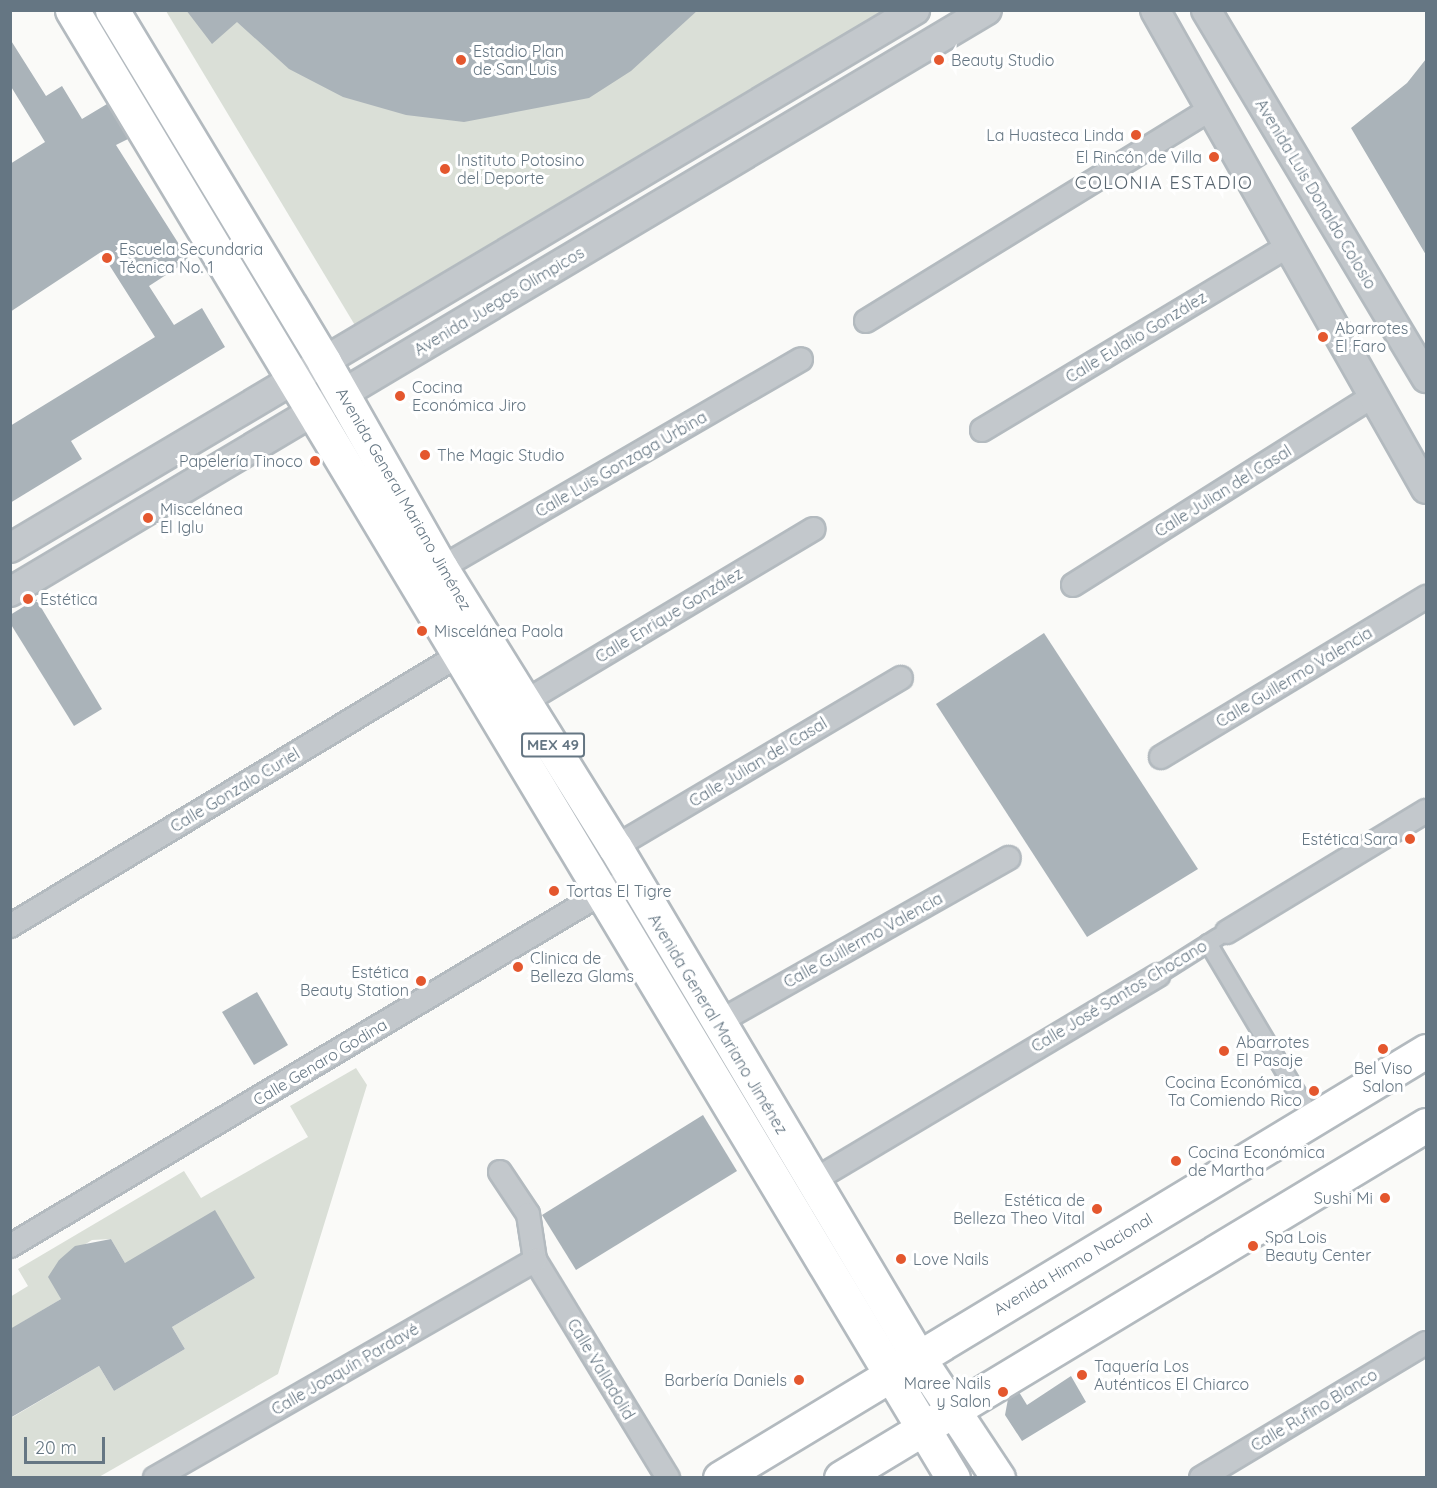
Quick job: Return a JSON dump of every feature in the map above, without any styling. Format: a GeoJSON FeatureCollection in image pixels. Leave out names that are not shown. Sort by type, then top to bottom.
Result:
{"type":"FeatureCollection","features":[{"type":"Feature","properties":{"kind":"main road","name":"Avenida General Mariano Jiménez"},"geometry":{"type":"LineString","coordinates":[[72,10],[459,655],[615,886],[717,1023],[813,1181],[904,1365],[924,1428],[953,1478]]}},
{"type":"Feature","properties":{"kind":"main road","name":"Avenida General Mariano Jiménez"},"geometry":{"type":"LineString","coordinates":[[112,10],[324,362],[441,568],[615,847],[615,886],[904,1365],[953,1409],[998,1478]]}},
{"type":"Feature","properties":{"kind":"main road","name":"Avenida Himno Nacional"},"geometry":{"type":"LineString","coordinates":[[720,1478],[1312,1120],[1423,1060]]}},
{"type":"Feature","properties":{"kind":"main road"},"geometry":{"type":"LineString","coordinates":[[841,1478],[1426,1125]]}},
{"type":"Feature","properties":{"kind":"street"},"geometry":{"type":"LineString","coordinates":[[10,548],[915,10]]}},
{"type":"Feature","properties":{"kind":"street","name":"Avenida Juegos Olímpicos"},"geometry":{"type":"LineString","coordinates":[[10,592],[987,10]]}},
{"type":"Feature","properties":{"kind":"street"},"geometry":{"type":"LineString","coordinates":[[1155,10],[1290,245],[1373,396],[1425,481]]}},
{"type":"Feature","properties":{"kind":"street","name":"Avenida Luis Donaldo Colosio"},"geometry":{"type":"LineString","coordinates":[[1206,10],[1426,378]]}},
{"type":"Feature","properties":{"kind":"street"},"geometry":{"type":"LineString","coordinates":[[866,321],[1212,108]]}},
{"type":"Feature","properties":{"kind":"street","name":"Calle Eulalio González"},"geometry":{"type":"LineString","coordinates":[[982,430],[1290,245]]}},
{"type":"Feature","properties":{"kind":"street","name":"Calle Luis Gonzaga Urbina"},"geometry":{"type":"LineString","coordinates":[[441,568],[801,359]]}},
{"type":"Feature","properties":{"kind":"street","name":"Calle Julian del Casal"},"geometry":{"type":"LineString","coordinates":[[1073,585],[1373,396]]}},
{"type":"Feature","properties":{"kind":"street","name":"Calle Enrique González"},"geometry":{"type":"LineString","coordinates":[[526,701],[813,529]]}},
{"type":"Feature","properties":{"kind":"street","name":"Calle Guillermo Valencia"},"geometry":{"type":"LineString","coordinates":[[1161,757],[1426,597]]}},
{"type":"Feature","properties":{"kind":"street","name":"Calle Gonzalo Curiel"},"geometry":{"type":"LineString","coordinates":[[10,926],[459,655]]}},
{"type":"Feature","properties":{"kind":"street","name":"Calle Julian del Casal"},"geometry":{"type":"LineString","coordinates":[[615,847],[900,678]]}},
{"type":"Feature","properties":{"kind":"street","name":"Calle José Santos Chocano"},"geometry":{"type":"LineString","coordinates":[[813,1181],[1158,975],[1426,811]]}},
{"type":"Feature","properties":{"kind":"street","name":"Calle Guillermo Valencia"},"geometry":{"type":"LineString","coordinates":[[717,1023],[1009,858]]}},
{"type":"Feature","properties":{"kind":"street","name":"Calle Genaro Godina"},"geometry":{"type":"LineString","coordinates":[[10,1246],[615,886]]}},
{"type":"Feature","properties":{"kind":"street"},"geometry":{"type":"LineString","coordinates":[[1217,938],[1312,1120]]}},
{"type":"Feature","properties":{"kind":"street"},"geometry":{"type":"LineString","coordinates":[[500,1172],[528,1215],[535,1260]]}},
{"type":"Feature","properties":{"kind":"street","name":"Calle Joaquín Pardavé"},"geometry":{"type":"LineString","coordinates":[[155,1478],[535,1260]]}},
{"type":"Feature","properties":{"kind":"street","name":"Calle Valladolid"},"geometry":{"type":"LineString","coordinates":[[535,1260],[668,1478]]}},
{"type":"Feature","properties":{"kind":"street","name":"Calle Rufino Blanco"},"geometry":{"type":"LineString","coordinates":[[1201,1478],[1426,1343]]}},
{"type":"Feature","properties":{"kind":"shaded area","name":"Instituto Potosino del Deporte"},"geometry":{"type":"Polygon","coordinates":[[[166,11],[900,11],[356,327],[166,11]]]}},
{"type":"Feature","properties":{"kind":"shaded area"},"geometry":{"type":"Polygon","coordinates":[[[356,1068],[367,1085],[278,1374],[99,1477],[11,1477],[11,1418],[99,1366],[114,1391],[185,1349],[172,1327],[255,1278],[125,1263],[111,1239],[92,1240],[59,1260],[61,1299],[11,1329],[10,1297],[28,1286],[18,1269],[184,1171],[201,1198],[308,1137],[290,1106],[356,1068]]]}},
{"type":"Feature","properties":{"kind":"building","name":"Estadio Plan de San Luis"},"geometry":{"type":"Polygon","coordinates":[[[186,10],[698,10],[631,71],[589,98],[464,122],[406,115],[343,97],[289,69],[237,22],[212,44],[186,10]]]}},
{"type":"Feature","properties":{"kind":"building"},"geometry":{"type":"Polygon","coordinates":[[[10,39],[46,96],[62,86],[82,119],[107,104],[128,139],[116,145],[189,260],[149,286],[174,325],[202,308],[225,347],[71,441],[82,459],[10,503],[10,426],[155,337],[101,252],[10,312],[10,164],[45,142],[10,85],[10,39]]]}},
{"type":"Feature","properties":{"kind":"building"},"geometry":{"type":"Polygon","coordinates":[[[1426,59],[1426,255],[1351,128],[1407,83],[1426,59]]]}},
{"type":"Feature","properties":{"kind":"building"},"geometry":{"type":"Polygon","coordinates":[[[36,599],[102,709],[74,726],[10,623],[10,615],[36,599]]]}},
{"type":"Feature","properties":{"kind":"building"},"geometry":{"type":"Polygon","coordinates":[[[1044,633],[1198,869],[1087,937],[936,704],[1044,633]]]}},
{"type":"Feature","properties":{"kind":"building"},"geometry":{"type":"Polygon","coordinates":[[[257,992],[288,1045],[254,1065],[222,1012],[257,992]]]}},
{"type":"Feature","properties":{"kind":"building"},"geometry":{"type":"Polygon","coordinates":[[[703,1115],[737,1171],[576,1270],[542,1215],[703,1115]]]}},
{"type":"Feature","properties":{"kind":"building"},"geometry":{"type":"Polygon","coordinates":[[[215,1210],[255,1278],[172,1327],[185,1349],[114,1391],[99,1366],[10,1418],[10,1329],[61,1299],[48,1277],[59,1260],[75,1246],[111,1239],[125,1263],[215,1210]]]}},
{"type":"Feature","properties":{"kind":"building"},"geometry":{"type":"Polygon","coordinates":[[[1071,1376],[1086,1402],[1022,1441],[1005,1415],[1008,1399],[1019,1392],[1027,1405],[1071,1376]]]}},
{"type":"Feature","properties":{"kind":"place","name":"Estadio Plan de San Luis"},"geometry":{"type":"Point","coordinates":[461,60]}},
{"type":"Feature","properties":{"kind":"place","name":"Beauty Studio"},"geometry":{"type":"Point","coordinates":[939,60]}},
{"type":"Feature","properties":{"kind":"place","name":"La Huasteca Linda"},"geometry":{"type":"Point","coordinates":[1136,135]}},
{"type":"Feature","properties":{"kind":"place","name":"El Rincón de Villa"},"geometry":{"type":"Point","coordinates":[1214,157]}},
{"type":"Feature","properties":{"kind":"place","name":"Instituto Potosino del Deporte"},"geometry":{"type":"Point","coordinates":[445,169]}},
{"type":"Feature","properties":{"kind":"place","name":"Escuela Secundaria Técnica No. 1"},"geometry":{"type":"Point","coordinates":[107,258]}},
{"type":"Feature","properties":{"kind":"place","name":"Abarrotes El Faro"},"geometry":{"type":"Point","coordinates":[1323,337]}},
{"type":"Feature","properties":{"kind":"place","name":"Cocina Económica Jiro"},"geometry":{"type":"Point","coordinates":[400,396]}},
{"type":"Feature","properties":{"kind":"place","name":"The Magic Studio"},"geometry":{"type":"Point","coordinates":[425,455]}},
{"type":"Feature","properties":{"kind":"place","name":"Papelería Tinoco"},"geometry":{"type":"Point","coordinates":[315,461]}},
{"type":"Feature","properties":{"kind":"place","name":"Miscelánea El Iglu"},"geometry":{"type":"Point","coordinates":[148,518]}},
{"type":"Feature","properties":{"kind":"place","name":"Estética"},"geometry":{"type":"Point","coordinates":[28,599]}},
{"type":"Feature","properties":{"kind":"place","name":"Miscelánea Paola"},"geometry":{"type":"Point","coordinates":[422,631]}},
{"type":"Feature","properties":{"kind":"place","name":"Estética Sara"},"geometry":{"type":"Point","coordinates":[1410,839]}},
{"type":"Feature","properties":{"kind":"place","name":"Tortas El Tigre"},"geometry":{"type":"Point","coordinates":[554,891]}},
{"type":"Feature","properties":{"kind":"place","name":"Clinica de Belleza Glams"},"geometry":{"type":"Point","coordinates":[518,967]}},
{"type":"Feature","properties":{"kind":"place","name":"Estética Beauty Station"},"geometry":{"type":"Point","coordinates":[421,981]}},
{"type":"Feature","properties":{"kind":"place","name":"Bel Viso Salon"},"geometry":{"type":"Point","coordinates":[1383,1049]}},
{"type":"Feature","properties":{"kind":"place","name":"Abarrotes El Pasaje"},"geometry":{"type":"Point","coordinates":[1224,1051]}},
{"type":"Feature","properties":{"kind":"place","name":"Cocina Económica Ta Comiendo Rico"},"geometry":{"type":"Point","coordinates":[1314,1091]}},
{"type":"Feature","properties":{"kind":"place","name":"Cocina Económica de Martha"},"geometry":{"type":"Point","coordinates":[1176,1161]}},
{"type":"Feature","properties":{"kind":"place","name":"Sushi Mi"},"geometry":{"type":"Point","coordinates":[1385,1198]}},
{"type":"Feature","properties":{"kind":"place","name":"Estética de Belleza Theo Vital"},"geometry":{"type":"Point","coordinates":[1097,1209]}},
{"type":"Feature","properties":{"kind":"place","name":"Spa Lois Beauty Center"},"geometry":{"type":"Point","coordinates":[1253,1246]}},
{"type":"Feature","properties":{"kind":"place","name":"Love Nails"},"geometry":{"type":"Point","coordinates":[901,1259]}},
{"type":"Feature","properties":{"kind":"place","name":"Taquería Los Auténticos El Chiarco"},"geometry":{"type":"Point","coordinates":[1082,1375]}},
{"type":"Feature","properties":{"kind":"place","name":"Barbería Daniels"},"geometry":{"type":"Point","coordinates":[799,1380]}},
{"type":"Feature","properties":{"kind":"place","name":"Maree Nails y Salon"},"geometry":{"type":"Point","coordinates":[1003,1392]}},
{"type":"Feature","properties":{"kind":"district","name":"COLONIA ESTADIO"},"geometry":{"type":"Point","coordinates":[1164,183]}}]}
